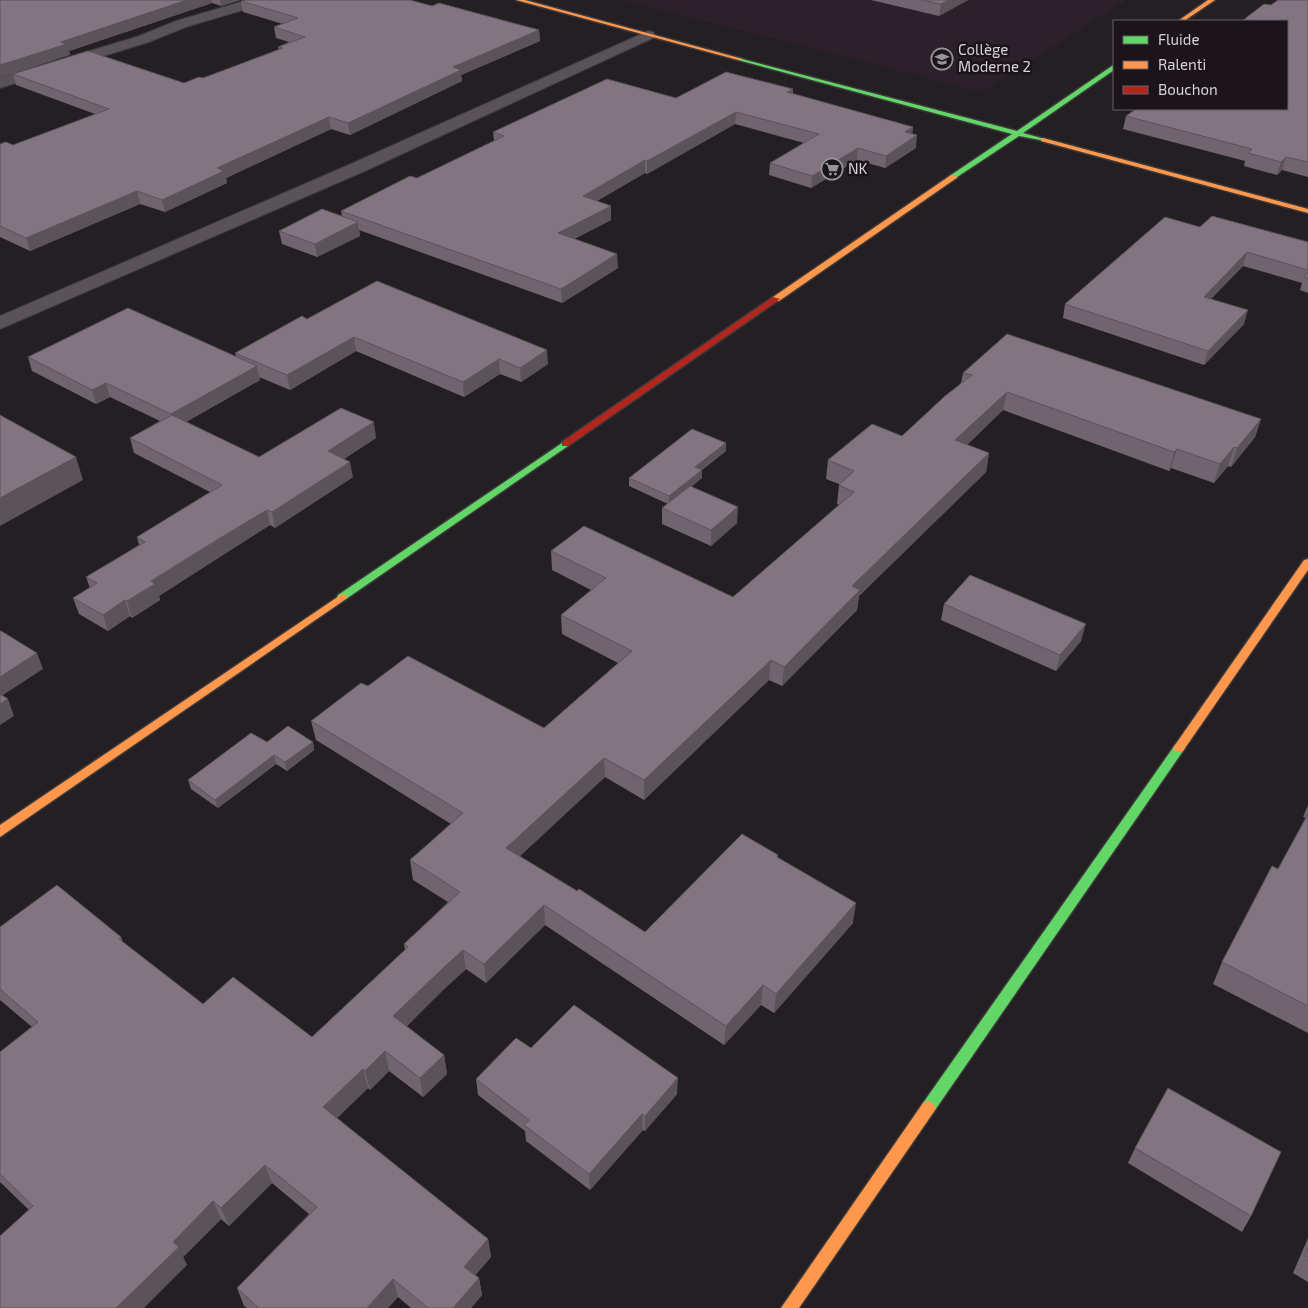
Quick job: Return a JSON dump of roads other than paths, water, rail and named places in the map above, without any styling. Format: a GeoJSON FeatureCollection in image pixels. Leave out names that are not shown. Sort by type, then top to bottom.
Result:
{"type":"FeatureCollection","features":[{"type":"Feature","properties":{"kind":"street"},"geometry":{"type":"LineString","coordinates":[[0,83],[144,39],[181,24],[262,0]]}},
{"type":"Feature","properties":{"kind":"street"},"geometry":{"type":"LineString","coordinates":[[519,0],[1308,211]]}},
{"type":"Feature","properties":{"kind":"street"},"geometry":{"type":"LineString","coordinates":[[1182,20],[1212,0]]}},
{"type":"Feature","properties":{"kind":"street"},"geometry":{"type":"LineString","coordinates":[[0,323],[359,167],[648,35]]}},
{"type":"Feature","properties":{"kind":"street"},"geometry":{"type":"LineString","coordinates":[[0,832],[1113,67]]}},
{"type":"Feature","properties":{"kind":"street"},"geometry":{"type":"LineString","coordinates":[[789,1308],[1308,562]]}},
{"type":"Feature","properties":{"kind":"place","name":"Collège Moderne 2"},"geometry":{"type":"Point","coordinates":[942,59]}},
{"type":"Feature","properties":{"kind":"place","name":"NK"},"geometry":{"type":"Point","coordinates":[832,169]}}]}
